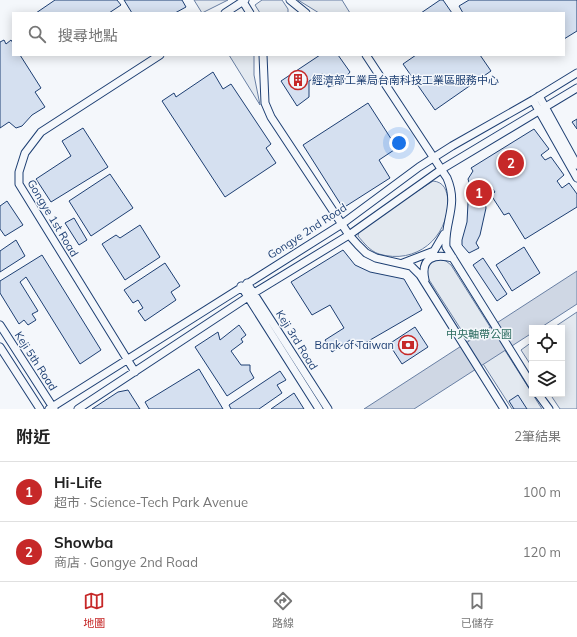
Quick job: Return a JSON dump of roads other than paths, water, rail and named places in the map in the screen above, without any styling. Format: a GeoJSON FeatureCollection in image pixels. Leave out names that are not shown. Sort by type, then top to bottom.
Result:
{"type":"FeatureCollection","features":[{"type":"Feature","properties":{"kind":"street"},"geometry":{"type":"LineString","coordinates":[[226,12],[244,0],[250,12]]}},
{"type":"Feature","properties":{"kind":"street"},"geometry":{"type":"LineString","coordinates":[[290,0],[305,12]]}},
{"type":"Feature","properties":{"kind":"street","name":"Gongye 1st Road"},"geometry":{"type":"LineString","coordinates":[[135,372],[19,184],[19,172],[25,153],[41,132],[158,56]]}},
{"type":"Feature","properties":{"kind":"street"},"geometry":{"type":"LineString","coordinates":[[263,56],[265,103],[271,117],[349,235],[366,253],[376,258],[411,266],[420,275],[504,409]]}},
{"type":"Feature","properties":{"kind":"street"},"geometry":{"type":"LineString","coordinates":[[367,56],[442,169],[449,183],[452,197],[450,223],[445,236],[446,247],[529,380]]}},
{"type":"Feature","properties":{"kind":"street","name":"Gongye 2nd Road"},"geometry":{"type":"LineString","coordinates":[[52,408],[342,224],[434,158],[577,72]]}},
{"type":"Feature","properties":{"kind":"street"},"geometry":{"type":"LineString","coordinates":[[78,409],[251,295],[349,235],[442,169],[577,88]]}},
{"type":"Feature","properties":{"kind":"street"},"geometry":{"type":"LineString","coordinates":[[536,98],[577,178]]}},
{"type":"Feature","properties":{"kind":"street"},"geometry":{"type":"LineString","coordinates":[[542,110],[577,165]]}},
{"type":"Feature","properties":{"kind":"street"},"geometry":{"type":"LineString","coordinates":[[401,263],[434,251],[440,244],[450,223]]}},
{"type":"Feature","properties":{"kind":"street"},"geometry":{"type":"LineString","coordinates":[[426,284],[424,267],[427,261],[439,256],[453,258]]}},
{"type":"Feature","properties":{"kind":"street","name":"Keji 3rd Road"},"geometry":{"type":"LineString","coordinates":[[244,285],[328,409]]}},
{"type":"Feature","properties":{"kind":"street","name":"Keji 3rd Road"},"geometry":{"type":"LineString","coordinates":[[251,295],[319,409]]}},
{"type":"Feature","properties":{"kind":"street","name":"Keji 5th Road"},"geometry":{"type":"LineString","coordinates":[[0,325],[52,408]]}},
{"type":"Feature","properties":{"kind":"street","name":"Keji 5th Road"},"geometry":{"type":"LineString","coordinates":[[0,347],[40,409]]}},
{"type":"Feature","properties":{"kind":"street"},"geometry":{"type":"LineString","coordinates":[[540,397],[549,409]]}},
{"type":"Feature","properties":{"kind":"place","name":"經濟部工業局台南科技工業區服務中心"},"geometry":{"type":"Point","coordinates":[298,80]}},
{"type":"Feature","properties":{"kind":"place","name":"Showba"},"geometry":{"type":"Point","coordinates":[511,163]}},
{"type":"Feature","properties":{"kind":"place","name":"Hi-Life"},"geometry":{"type":"Point","coordinates":[479,193]}},
{"type":"Feature","properties":{"kind":"place","name":"Bank of Taiwan"},"geometry":{"type":"Point","coordinates":[408,345]}},
{"type":"Feature","properties":{"kind":"park label","name":"中央軸帶公園"},"geometry":{"type":"Point","coordinates":[479,334]}}]}
